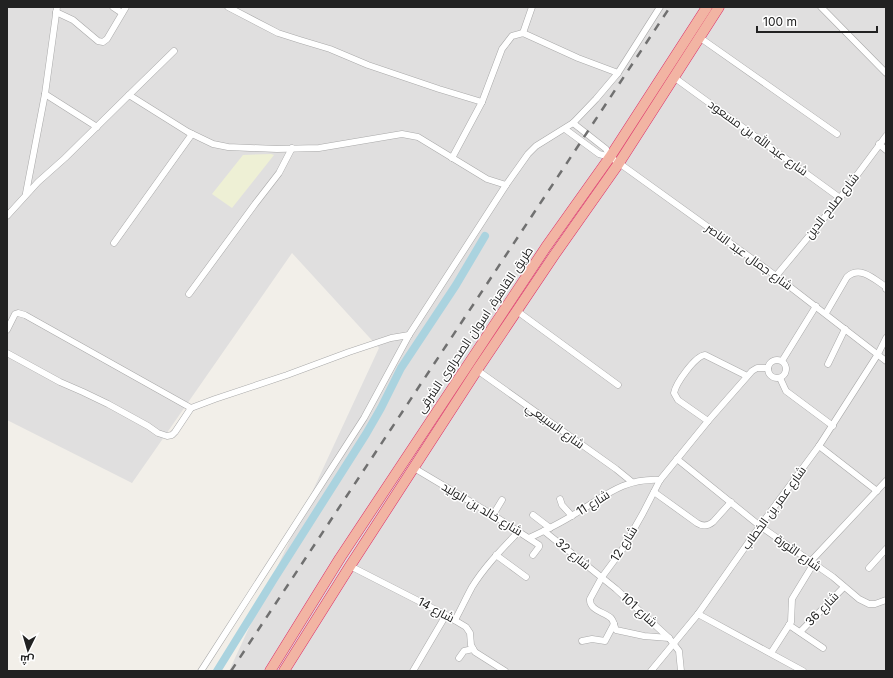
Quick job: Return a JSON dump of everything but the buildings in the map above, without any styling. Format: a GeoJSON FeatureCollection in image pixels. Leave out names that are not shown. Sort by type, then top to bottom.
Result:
{"type":"FeatureCollection","features":[{"type":"Feature","properties":{"kind":"highway","name":"طريق القاهرة, اسوان الصحراوى الشرقى"},"geometry":{"type":"LineString","coordinates":[[270,671],[358,531],[546,246],[610,157],[707,7]]}},
{"type":"Feature","properties":{"kind":"highway","name":"طريق القاهرة, اسوان الصحراوى الشرقى"},"geometry":{"type":"LineString","coordinates":[[284,671],[477,370],[555,254],[619,163],[675,78],[719,7]]}},
{"type":"Feature","properties":{"kind":"street"},"geometry":{"type":"LineString","coordinates":[[113,7],[122,13]]}},
{"type":"Feature","properties":{"kind":"street"},"geometry":{"type":"LineString","coordinates":[[26,195],[45,94],[56,10],[73,20],[101,42],[105,42],[126,7]]}},
{"type":"Feature","properties":{"kind":"street"},"geometry":{"type":"LineString","coordinates":[[228,7],[278,32],[330,49],[368,65],[432,87],[482,102]]}},
{"type":"Feature","properties":{"kind":"street"},"geometry":{"type":"LineString","coordinates":[[523,33],[532,7]]}},
{"type":"Feature","properties":{"kind":"street"},"geometry":{"type":"LineString","coordinates":[[201,671],[364,418],[409,334],[506,185],[528,154],[536,146],[573,123],[596,99],[618,73],[660,7]]}},
{"type":"Feature","properties":{"kind":"street"},"geometry":{"type":"LineString","coordinates":[[821,7],[886,73]]}},
{"type":"Feature","properties":{"kind":"street"},"geometry":{"type":"LineString","coordinates":[[452,158],[482,102],[502,49],[512,36],[523,33],[578,58],[618,73]]}},
{"type":"Feature","properties":{"kind":"street"},"geometry":{"type":"LineString","coordinates":[[699,37],[837,134]]}},
{"type":"Feature","properties":{"kind":"street"},"geometry":{"type":"LineString","coordinates":[[7,216],[38,182],[97,127],[174,51]]}},
{"type":"Feature","properties":{"kind":"street","name":"شارع عبد الله بن مسعود"},"geometry":{"type":"LineString","coordinates":[[675,78],[840,198]]}},
{"type":"Feature","properties":{"kind":"street"},"geometry":{"type":"LineString","coordinates":[[45,94],[97,127]]}},
{"type":"Feature","properties":{"kind":"street"},"geometry":{"type":"LineString","coordinates":[[129,95],[192,134],[205,141],[222,146],[319,148],[402,134],[418,137],[492,181],[506,185]]}},
{"type":"Feature","properties":{"kind":"street","name":"شارع جمال عبد الناصر"},"geometry":{"type":"LineString","coordinates":[[573,123],[606,149],[610,157]]}},
{"type":"Feature","properties":{"kind":"street","name":"شارع جمال عبد الناصر"},"geometry":{"type":"LineString","coordinates":[[565,129],[599,154],[610,157],[619,163],[776,276],[826,313],[886,361]]}},
{"type":"Feature","properties":{"kind":"street"},"geometry":{"type":"LineString","coordinates":[[114,244],[192,134]]}},
{"type":"Feature","properties":{"kind":"street","name":"شارع صلاح الدين"},"geometry":{"type":"LineString","coordinates":[[776,276],[840,198],[886,136]]}},
{"type":"Feature","properties":{"kind":"street"},"geometry":{"type":"LineString","coordinates":[[879,144],[886,150]]}},
{"type":"Feature","properties":{"kind":"street"},"geometry":{"type":"LineString","coordinates":[[189,294],[279,173],[292,148]]}},
{"type":"Feature","properties":{"kind":"street"},"geometry":{"type":"LineString","coordinates":[[826,313],[847,277],[851,274],[860,272],[865,273],[886,288]]}},
{"type":"Feature","properties":{"kind":"street"},"geometry":{"type":"LineString","coordinates":[[782,361],[816,306]]}},
{"type":"Feature","properties":{"kind":"street"},"geometry":{"type":"LineString","coordinates":[[517,311],[618,385]]}},
{"type":"Feature","properties":{"kind":"street"},"geometry":{"type":"LineString","coordinates":[[7,330],[16,313],[34,319],[85,350],[191,408]]}},
{"type":"Feature","properties":{"kind":"street"},"geometry":{"type":"LineString","coordinates":[[828,364],[846,329]]}},
{"type":"Feature","properties":{"kind":"street"},"geometry":{"type":"LineString","coordinates":[[7,353],[60,382],[108,404],[165,436],[170,436],[175,432],[191,408],[349,352],[391,338],[409,334]]}},
{"type":"Feature","properties":{"kind":"street","name":"شارع عمر بن الخطاب"},"geometry":{"type":"LineString","coordinates":[[651,671],[698,614],[819,446],[878,354],[886,338]]}},
{"type":"Feature","properties":{"kind":"street"},"geometry":{"type":"LineString","coordinates":[[708,421],[678,400],[674,393],[677,384],[699,356],[705,355],[747,376],[757,368],[768,368]]}},
{"type":"Feature","properties":{"kind":"street"},"geometry":{"type":"LineString","coordinates":[[773,360],[782,361],[787,369],[785,375],[780,378],[771,376],[768,368],[773,360]]}},
{"type":"Feature","properties":{"kind":"street","name":"شارع السبيعي"},"geometry":{"type":"LineString","coordinates":[[477,370],[632,482]]}},
{"type":"Feature","properties":{"kind":"street","name":"شارع 12"},"geometry":{"type":"LineString","coordinates":[[614,624],[612,619],[593,607],[590,603],[590,599],[602,577],[622,550],[660,480],[747,376]]}},
{"type":"Feature","properties":{"kind":"street"},"geometry":{"type":"LineString","coordinates":[[780,378],[786,391],[833,426]]}},
{"type":"Feature","properties":{"kind":"street"},"geometry":{"type":"LineString","coordinates":[[819,446],[877,491]]}},
{"type":"Feature","properties":{"kind":"street","name":"شارع الثورة"},"geometry":{"type":"LineString","coordinates":[[677,459],[760,526],[812,562],[864,602],[875,604],[886,600]]}},
{"type":"Feature","properties":{"kind":"street","name":"شارع خالد بن الوليد"},"geometry":{"type":"LineString","coordinates":[[414,468],[519,531],[540,546],[533,554]]}},
{"type":"Feature","properties":{"kind":"street","name":"شارع 11"},"geometry":{"type":"LineString","coordinates":[[529,538],[572,516],[610,492],[632,482],[651,479],[660,480]]}},
{"type":"Feature","properties":{"kind":"street"},"geometry":{"type":"LineString","coordinates":[[771,653],[789,625],[792,617],[792,599],[812,562],[886,481]]}},
{"type":"Feature","properties":{"kind":"street"},"geometry":{"type":"LineString","coordinates":[[654,492],[697,523],[704,526],[713,522],[731,502]]}},
{"type":"Feature","properties":{"kind":"street"},"geometry":{"type":"LineString","coordinates":[[560,499],[562,505],[572,516]]}},
{"type":"Feature","properties":{"kind":"street"},"geometry":{"type":"LineString","coordinates":[[493,515],[502,500]]}},
{"type":"Feature","properties":{"kind":"street","name":"شارع 32"},"geometry":{"type":"LineString","coordinates":[[533,515],[602,577]]}},
{"type":"Feature","properties":{"kind":"street"},"geometry":{"type":"LineString","coordinates":[[455,620],[473,586],[496,555],[519,531]]}},
{"type":"Feature","properties":{"kind":"street"},"geometry":{"type":"LineString","coordinates":[[869,568],[886,549]]}},
{"type":"Feature","properties":{"kind":"street"},"geometry":{"type":"LineString","coordinates":[[496,555],[526,577]]}},
{"type":"Feature","properties":{"kind":"street","name":"شارع 14"},"geometry":{"type":"LineString","coordinates":[[350,566],[446,615],[466,627],[469,630],[473,649]]}},
{"type":"Feature","properties":{"kind":"street","name":"شارع 101"},"geometry":{"type":"LineString","coordinates":[[602,577],[640,610],[674,644]]}},
{"type":"Feature","properties":{"kind":"street","name":"شارع 36"},"geometry":{"type":"LineString","coordinates":[[800,632],[844,587]]}},
{"type":"Feature","properties":{"kind":"street"},"geometry":{"type":"LineString","coordinates":[[698,614],[771,653],[795,669],[803,671]]}},
{"type":"Feature","properties":{"kind":"street"},"geometry":{"type":"LineString","coordinates":[[413,671],[446,615]]}},
{"type":"Feature","properties":{"kind":"street"},"geometry":{"type":"LineString","coordinates":[[614,624],[616,630],[627,633],[669,638]]}},
{"type":"Feature","properties":{"kind":"street"},"geometry":{"type":"LineString","coordinates":[[582,641],[592,639],[605,641],[614,624]]}},
{"type":"Feature","properties":{"kind":"street"},"geometry":{"type":"LineString","coordinates":[[789,625],[823,648]]}},
{"type":"Feature","properties":{"kind":"street"},"geometry":{"type":"LineString","coordinates":[[674,644],[679,651],[681,671]]}},
{"type":"Feature","properties":{"kind":"street"},"geometry":{"type":"LineString","coordinates":[[459,658],[464,651],[473,649],[478,655],[505,671]]}},
{"type":"Feature","properties":{"kind":"shaded area"},"geometry":{"type":"Polygon","coordinates":[[[7,7],[886,7],[886,671],[229,671],[379,348],[292,253],[132,483],[7,420],[7,7]]]}},
{"type":"Feature","properties":{"kind":"green space"},"geometry":{"type":"Polygon","coordinates":[[[243,155],[274,155],[232,208],[212,194],[243,155]]]}},
{"type":"Feature","properties":{"kind":"waterway"},"geometry":{"type":"LineString","coordinates":[[217,671],[366,434],[401,368],[456,285],[485,236]]}},
{"type":"Feature","properties":{"kind":"railway"},"geometry":{"type":"LineString","coordinates":[[231,671],[670,7]]}}]}
